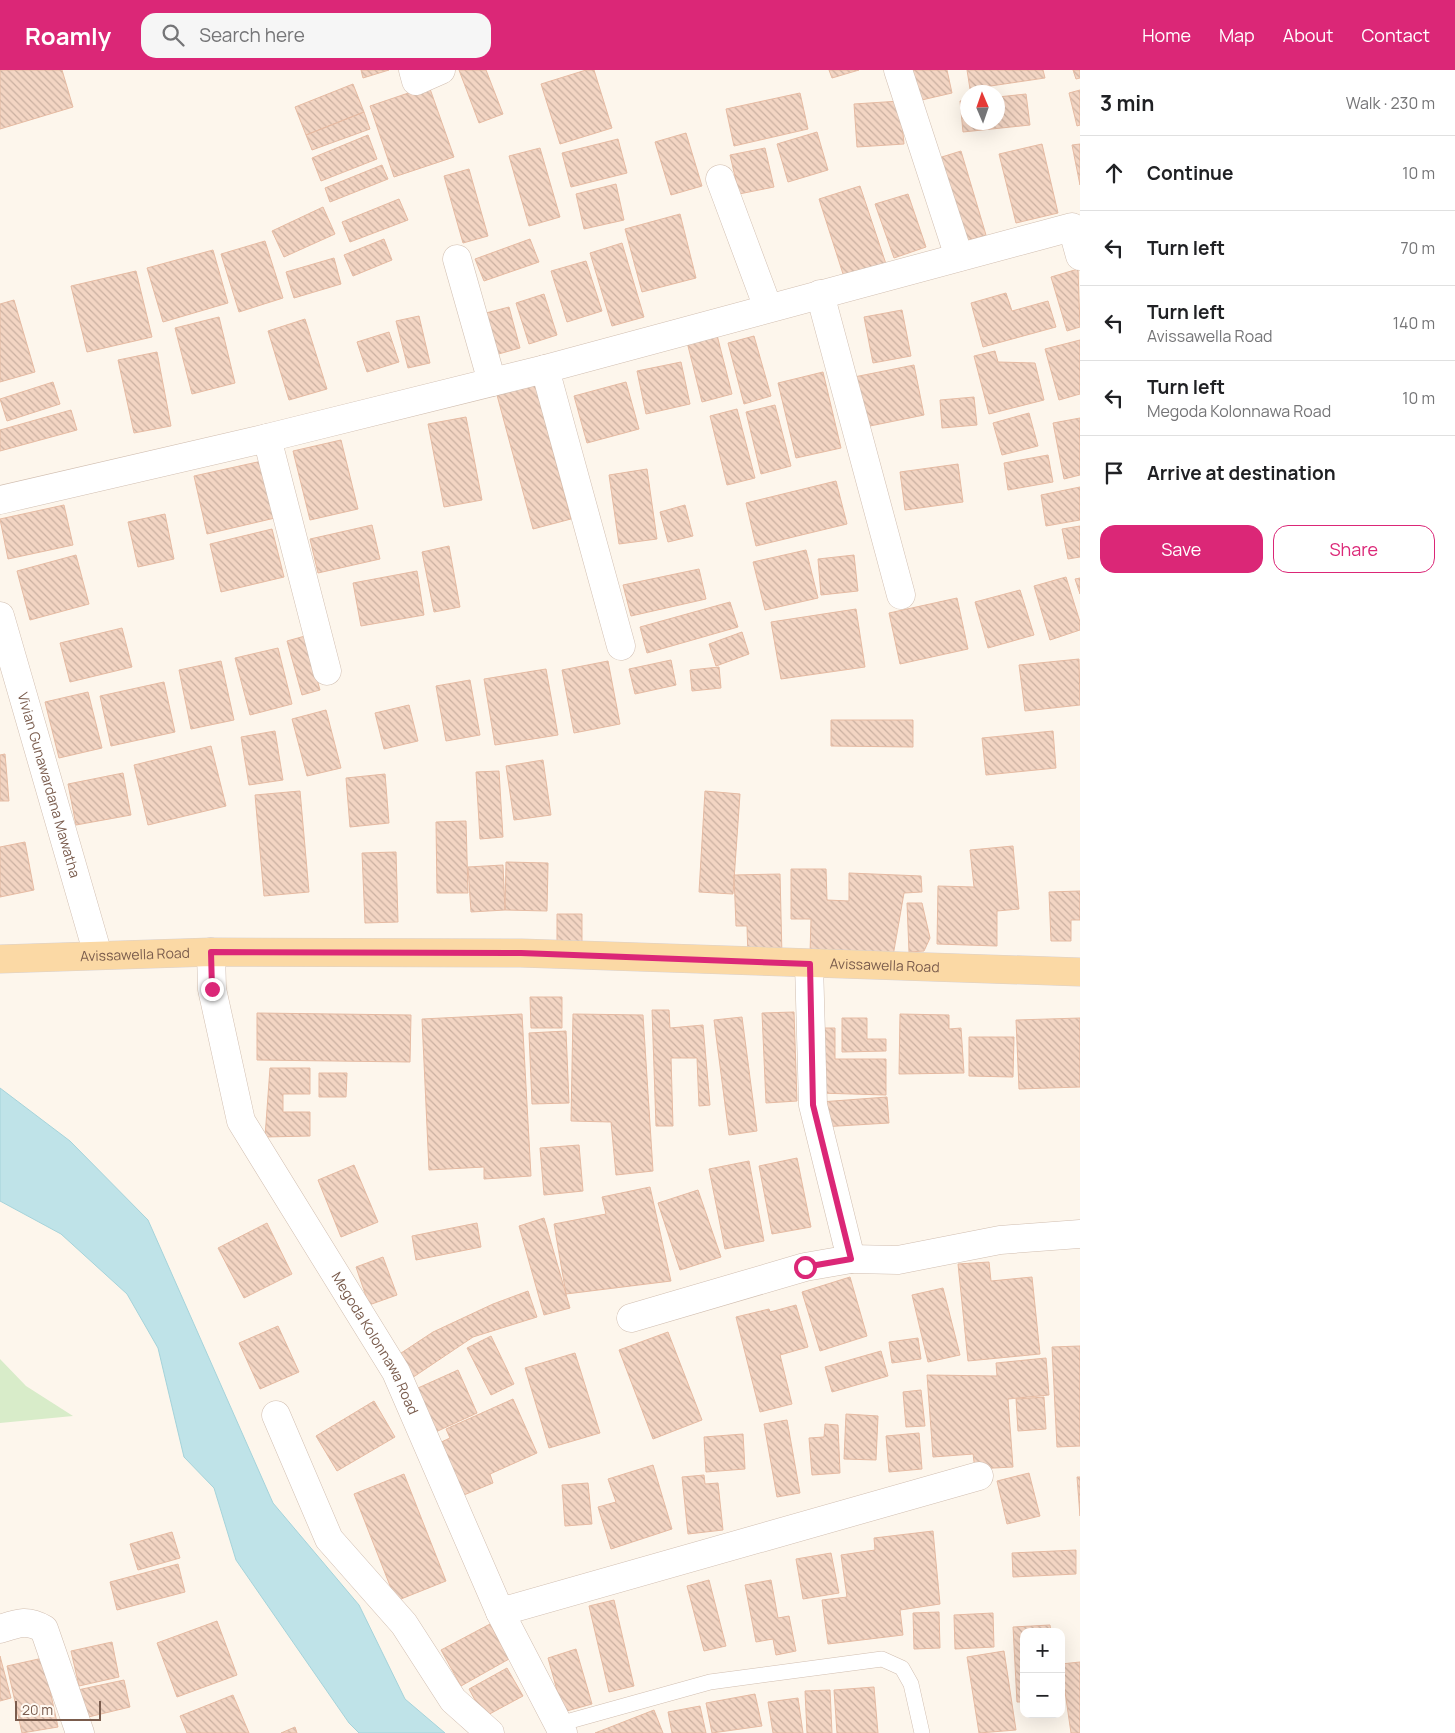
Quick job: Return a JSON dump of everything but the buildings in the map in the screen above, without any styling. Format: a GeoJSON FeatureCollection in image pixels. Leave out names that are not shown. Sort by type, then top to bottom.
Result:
{"type":"FeatureCollection","features":[{"type":"Feature","properties":{"kind":"main road","name":"Avissawella Road"},"geometry":{"type":"LineString","coordinates":[[0,959],[211,952],[521,953],[1080,972]]}},
{"type":"Feature","properties":{"kind":"street"},"geometry":{"type":"LineString","coordinates":[[414,70],[416,80],[441,70]]}},
{"type":"Feature","properties":{"kind":"street"},"geometry":{"type":"LineString","coordinates":[[898,70],[958,257]]}},
{"type":"Feature","properties":{"kind":"street"},"geometry":{"type":"LineString","coordinates":[[720,179],[768,308]]}},
{"type":"Feature","properties":{"kind":"street"},"geometry":{"type":"LineString","coordinates":[[0,500],[268,438],[545,369],[1076,226],[1080,256]]}},
{"type":"Feature","properties":{"kind":"street"},"geometry":{"type":"LineString","coordinates":[[457,259],[492,382]]}},
{"type":"Feature","properties":{"kind":"street"},"geometry":{"type":"LineString","coordinates":[[820,294],[901,595]]}},
{"type":"Feature","properties":{"kind":"street"},"geometry":{"type":"LineString","coordinates":[[545,369],[621,646]]}},
{"type":"Feature","properties":{"kind":"street"},"geometry":{"type":"LineString","coordinates":[[268,438],[327,671]]}},
{"type":"Feature","properties":{"kind":"street","name":"Vivian Gunawardana Mawatha"},"geometry":{"type":"LineString","coordinates":[[0,616],[98,955]]}},
{"type":"Feature","properties":{"kind":"street","name":"Megoda Kolonnawa Road"},"geometry":{"type":"LineString","coordinates":[[211,952],[212,989],[241,1121],[396,1372],[500,1612],[561,1728]]}},
{"type":"Feature","properties":{"kind":"street"},"geometry":{"type":"LineString","coordinates":[[810,964],[813,1105],[851,1259]]}},
{"type":"Feature","properties":{"kind":"street"},"geometry":{"type":"LineString","coordinates":[[631,1318],[805,1267],[851,1259],[898,1260],[1000,1240],[1080,1234]]}},
{"type":"Feature","properties":{"kind":"street"},"geometry":{"type":"LineString","coordinates":[[276,1415],[329,1539],[404,1624],[453,1700],[490,1733]]}},
{"type":"Feature","properties":{"kind":"street"},"geometry":{"type":"LineString","coordinates":[[500,1612],[979,1476]]}},
{"type":"Feature","properties":{"kind":"street"},"geometry":{"type":"LineString","coordinates":[[0,1629],[15,1624],[32,1622],[44,1630],[80,1733]]}},
{"type":"Feature","properties":{"kind":"lane"},"geometry":{"type":"LineString","coordinates":[[561,1728],[710,1682],[882,1659],[902,1668],[911,1684],[922,1733]]}},
{"type":"Feature","properties":{"kind":"green space"},"geometry":{"type":"Polygon","coordinates":[[[0,1359],[26,1386],[73,1416],[0,1423],[0,1359]]]}},
{"type":"Feature","properties":{"kind":"water"},"geometry":{"type":"Polygon","coordinates":[[[0,1088],[70,1141],[148,1220],[273,1503],[359,1605],[405,1699],[445,1733],[359,1733],[349,1723],[236,1560],[214,1488],[184,1457],[158,1348],[127,1294],[61,1234],[0,1201],[0,1088]]]}},
{"type":"Feature","properties":{"kind":"route"},"geometry":{"type":"LineString","coordinates":[[212,989],[211,952],[521,953],[810,964],[813,1105],[851,1259],[805,1267]]}}]}
